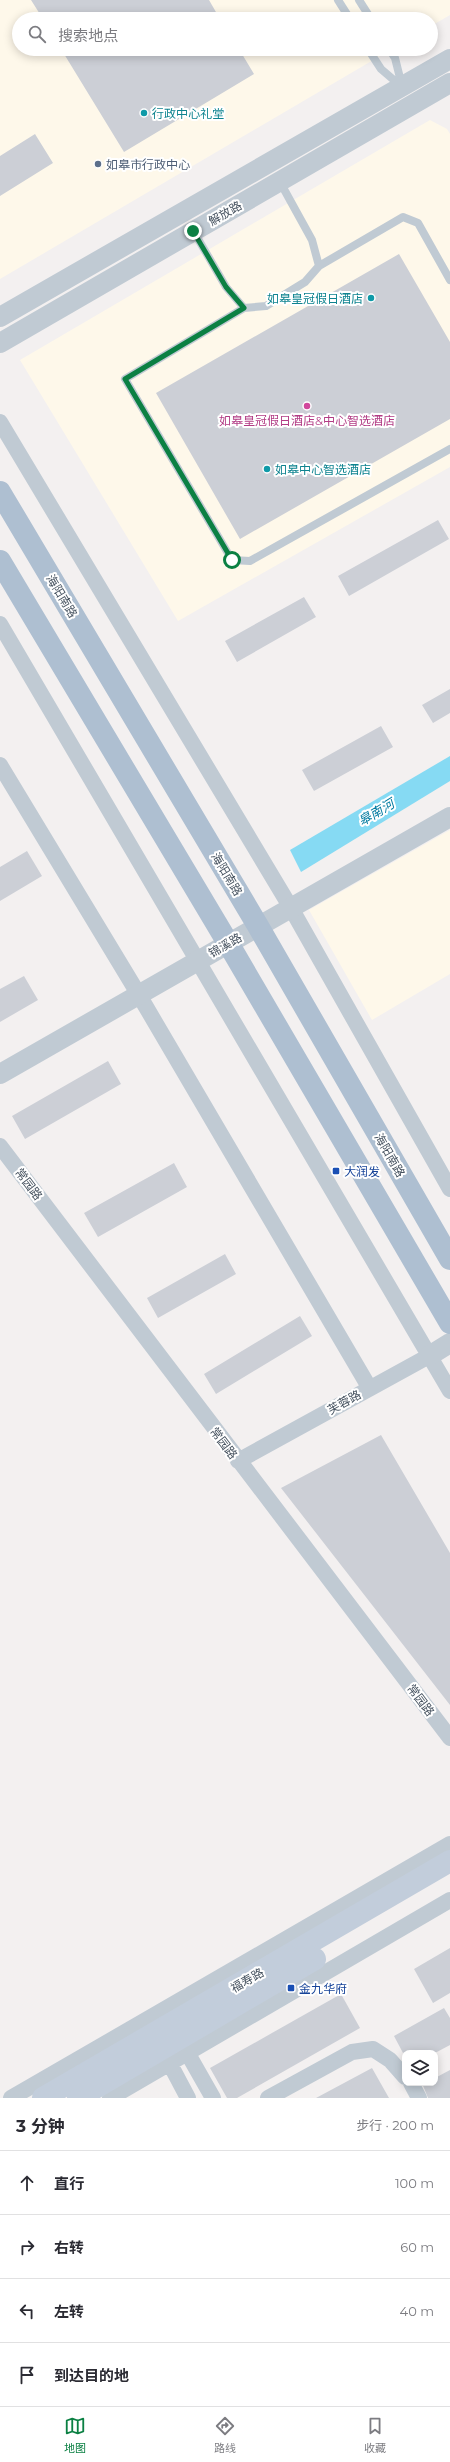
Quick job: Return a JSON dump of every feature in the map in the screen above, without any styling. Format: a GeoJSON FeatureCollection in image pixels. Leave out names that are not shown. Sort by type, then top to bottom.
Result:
{"type":"FeatureCollection","features":[{"type":"Feature","properties":{"kind":"main road","name":"海阳南路"},"geometry":{"type":"LineString","coordinates":[[0,492],[258,926],[450,1259]]}},
{"type":"Feature","properties":{"kind":"main road"},"geometry":{"type":"LineString","coordinates":[[0,561],[228,943],[450,1323]]}},
{"type":"Feature","properties":{"kind":"main road","name":"福寿路"},"geometry":{"type":"LineString","coordinates":[[43,2098],[450,1862]]}},
{"type":"Feature","properties":{"kind":"main road","name":"福寿路"},"geometry":{"type":"LineString","coordinates":[[78,2098],[450,1879]]}},
{"type":"Feature","properties":{"kind":"street","name":"解放路"},"geometry":{"type":"LineString","coordinates":[[0,318],[450,59]]}},
{"type":"Feature","properties":{"kind":"street"},"geometry":{"type":"LineString","coordinates":[[402,87],[448,88]]}},
{"type":"Feature","properties":{"kind":"street","name":"解放路"},"geometry":{"type":"LineString","coordinates":[[0,343],[193,231],[448,88]]}},
{"type":"Feature","properties":{"kind":"street"},"geometry":{"type":"LineString","coordinates":[[0,422],[291,908],[450,1189]]}},
{"type":"Feature","properties":{"kind":"street"},"geometry":{"type":"LineString","coordinates":[[0,624],[450,1391]]}},
{"type":"Feature","properties":{"kind":"street"},"geometry":{"type":"LineString","coordinates":[[0,765],[139,995],[370,1387]]}},
{"type":"Feature","properties":{"kind":"street","name":"锦溪路"},"geometry":{"type":"LineString","coordinates":[[0,1074],[450,817]]}},
{"type":"Feature","properties":{"kind":"street","name":"常园路"},"geometry":{"type":"LineString","coordinates":[[0,1146],[238,1462],[450,1738]]}},
{"type":"Feature","properties":{"kind":"street","name":"芙蓉路"},"geometry":{"type":"LineString","coordinates":[[238,1462],[370,1387],[429,1356],[450,1342]]}},
{"type":"Feature","properties":{"kind":"street"},"geometry":{"type":"LineString","coordinates":[[11,2098],[450,1844]]}},
{"type":"Feature","properties":{"kind":"street"},"geometry":{"type":"LineString","coordinates":[[110,2098],[188,2054],[450,1900]]}},
{"type":"Feature","properties":{"kind":"street"},"geometry":{"type":"LineString","coordinates":[[268,2098],[352,2052],[373,2049],[390,2060],[402,2074]]}},
{"type":"Feature","properties":{"kind":"street"},"geometry":{"type":"LineString","coordinates":[[188,2054],[213,2098]]}},
{"type":"Feature","properties":{"kind":"street"},"geometry":{"type":"LineString","coordinates":[[170,2064],[188,2098]]}},
{"type":"Feature","properties":{"kind":"street"},"geometry":{"type":"LineString","coordinates":[[413,2086],[419,2098]]}},
{"type":"Feature","properties":{"kind":"lane"},"geometry":{"type":"LineString","coordinates":[[338,0],[346,12]]}},
{"type":"Feature","properties":{"kind":"lane"},"geometry":{"type":"LineString","coordinates":[[359,0],[367,12]]}},
{"type":"Feature","properties":{"kind":"lane"},"geometry":{"type":"LineString","coordinates":[[372,56],[380,69],[402,87]]}},
{"type":"Feature","properties":{"kind":"lane"},"geometry":{"type":"LineString","coordinates":[[394,56],[402,87]]}},
{"type":"Feature","properties":{"kind":"lane"},"geometry":{"type":"LineString","coordinates":[[280,182],[312,240],[319,266]]}},
{"type":"Feature","properties":{"kind":"lane"},"geometry":{"type":"LineString","coordinates":[[450,280],[418,223],[403,217],[319,266],[305,282],[266,306],[244,308],[125,379],[232,560],[250,561],[450,449]]}},
{"type":"Feature","properties":{"kind":"lane"},"geometry":{"type":"LineString","coordinates":[[193,231],[226,287],[244,308]]}},
{"type":"Feature","properties":{"kind":"shaded area","name":"如皋市行政中心"},"geometry":{"type":"Polygon","coordinates":[[[0,0],[450,0],[450,15],[438,22],[438,12],[12,12],[12,56],[380,56],[0,279],[0,0]]]}},
{"type":"Feature","properties":{"kind":"shaded area"},"geometry":{"type":"Polygon","coordinates":[[[430,120],[447,129],[450,134],[450,467],[178,621],[20,360],[430,120]]]}},
{"type":"Feature","properties":{"kind":"shaded area"},"geometry":{"type":"Polygon","coordinates":[[[450,830],[450,974],[372,1020],[309,910],[450,830]]]}},
{"type":"Feature","properties":{"kind":"water","name":"皋南河"},"geometry":{"type":"Polygon","coordinates":[[[450,756],[450,781],[301,872],[290,850],[450,756]]]}},
{"type":"Feature","properties":{"kind":"building"},"geometry":{"type":"Polygon","coordinates":[[[31,0],[209,0],[216,12],[39,12],[31,0]]]}},
{"type":"Feature","properties":{"kind":"building","name":"行政中心礼堂"},"geometry":{"type":"Polygon","coordinates":[[[65,56],[243,56],[254,74],[124,152],[65,56]]]}},
{"type":"Feature","properties":{"kind":"building"},"geometry":{"type":"Polygon","coordinates":[[[35,134],[53,163],[0,196],[0,156],[35,134]]]}},
{"type":"Feature","properties":{"kind":"building","name":"如皋皇冠假日酒店&中心智选酒店"},"geometry":{"type":"Polygon","coordinates":[[[399,254],[450,342],[450,419],[240,539],[156,393],[399,254]]]}},
{"type":"Feature","properties":{"kind":"building"},"geometry":{"type":"Polygon","coordinates":[[[438,520],[449,539],[349,596],[338,576],[438,520]]]}},
{"type":"Feature","properties":{"kind":"building"},"geometry":{"type":"Polygon","coordinates":[[[304,597],[316,617],[237,662],[225,641],[304,597]]]}},
{"type":"Feature","properties":{"kind":"building"},"geometry":{"type":"Polygon","coordinates":[[[450,689],[450,713],[433,723],[422,705],[450,689]]]}},
{"type":"Feature","properties":{"kind":"building"},"geometry":{"type":"Polygon","coordinates":[[[381,726],[393,747],[314,791],[302,770],[381,726]]]}},
{"type":"Feature","properties":{"kind":"building"},"geometry":{"type":"Polygon","coordinates":[[[27,851],[42,876],[0,901],[0,867],[27,851]]]}},
{"type":"Feature","properties":{"kind":"building"},"geometry":{"type":"Polygon","coordinates":[[[24,976],[38,1000],[0,1022],[0,989],[24,976]]]}},
{"type":"Feature","properties":{"kind":"building"},"geometry":{"type":"Polygon","coordinates":[[[108,1061],[121,1084],[25,1139],[12,1116],[108,1061]]]}},
{"type":"Feature","properties":{"kind":"building"},"geometry":{"type":"Polygon","coordinates":[[[174,1163],[187,1187],[98,1237],[84,1213],[174,1163]]]}},
{"type":"Feature","properties":{"kind":"building"},"geometry":{"type":"Polygon","coordinates":[[[225,1254],[236,1274],[158,1318],[147,1298],[225,1254]]]}},
{"type":"Feature","properties":{"kind":"building"},"geometry":{"type":"Polygon","coordinates":[[[300,1316],[312,1336],[216,1394],[204,1374],[300,1316]]]}},
{"type":"Feature","properties":{"kind":"building"},"geometry":{"type":"Polygon","coordinates":[[[381,1435],[450,1553],[450,1705],[281,1488],[381,1435]]]}},
{"type":"Feature","properties":{"kind":"building"},"geometry":{"type":"Polygon","coordinates":[[[450,1948],[450,1993],[433,2003],[414,1969],[450,1948]]]}},
{"type":"Feature","properties":{"kind":"building"},"geometry":{"type":"Polygon","coordinates":[[[341,1994],[360,2028],[237,2098],[227,2098],[210,2068],[341,1994]]]}},
{"type":"Feature","properties":{"kind":"building"},"geometry":{"type":"Polygon","coordinates":[[[444,2008],[450,2018],[450,2045],[438,2051],[438,2050],[402,2051],[394,2036],[444,2008]]]}},
{"type":"Feature","properties":{"kind":"building"},"geometry":{"type":"Polygon","coordinates":[[[372,2068],[389,2098],[316,2098],[372,2068]]]}},
{"type":"Feature","properties":{"kind":"building"},"geometry":{"type":"Polygon","coordinates":[[[450,2070],[450,2098],[428,2098],[423,2086],[438,2086],[438,2076],[450,2070]]]}},
{"type":"Feature","properties":{"kind":"place","name":"行政中心礼堂"},"geometry":{"type":"Point","coordinates":[144,113]}},
{"type":"Feature","properties":{"kind":"place","name":"如皋市行政中心"},"geometry":{"type":"Point","coordinates":[98,164]}},
{"type":"Feature","properties":{"kind":"place","name":"如皋皇冠假日酒店"},"geometry":{"type":"Point","coordinates":[371,298]}},
{"type":"Feature","properties":{"kind":"place","name":"如皋皇冠假日酒店&中心智选酒店"},"geometry":{"type":"Point","coordinates":[307,406]}},
{"type":"Feature","properties":{"kind":"place","name":"如皋中心智选酒店"},"geometry":{"type":"Point","coordinates":[267,469]}},
{"type":"Feature","properties":{"kind":"place","name":"大润发"},"geometry":{"type":"Point","coordinates":[336,1171]}},
{"type":"Feature","properties":{"kind":"place","name":"金九华府"},"geometry":{"type":"Point","coordinates":[291,1988]}},
{"type":"Feature","properties":{"kind":"route"},"geometry":{"type":"LineString","coordinates":[[193,231],[226,287],[244,308],[125,379],[232,560]]}}]}
